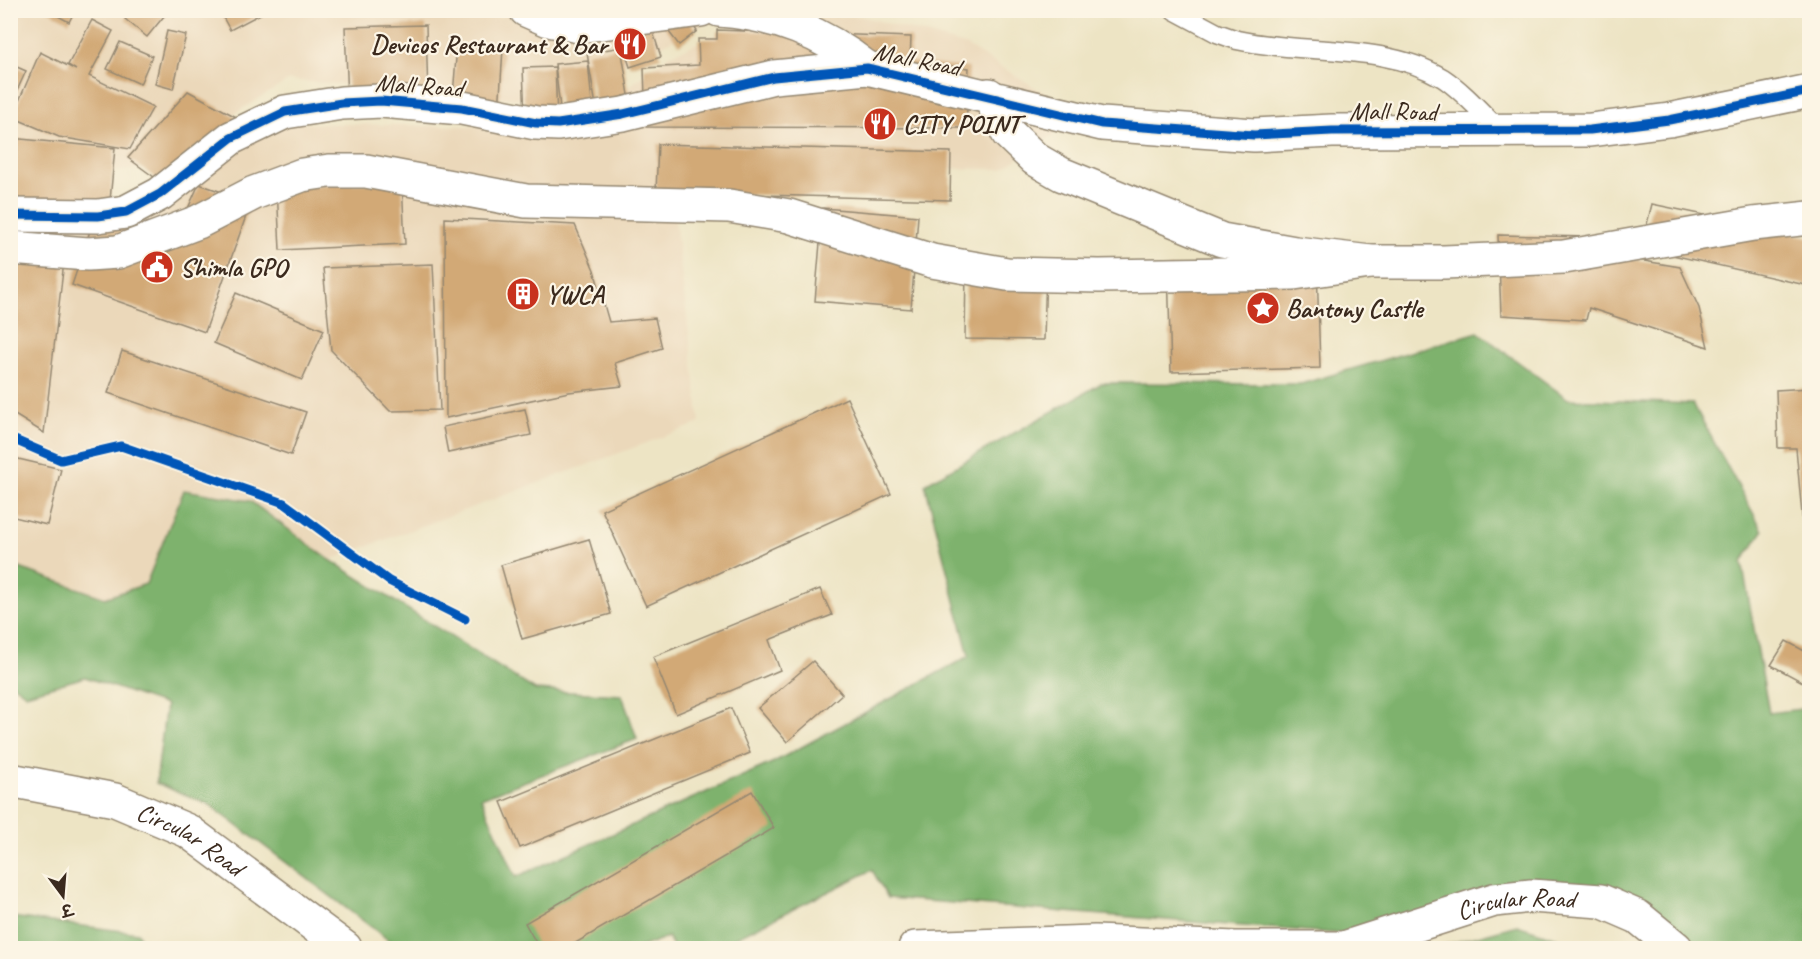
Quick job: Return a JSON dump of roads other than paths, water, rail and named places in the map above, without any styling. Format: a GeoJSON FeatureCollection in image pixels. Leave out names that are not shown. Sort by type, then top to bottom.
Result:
{"type":"FeatureCollection","features":[{"type":"Feature","properties":{"kind":"street"},"geometry":{"type":"LineString","coordinates":[[526,10],[549,20],[579,26],[701,10]]}},
{"type":"Feature","properties":{"kind":"street"},"geometry":{"type":"LineString","coordinates":[[719,10],[748,12],[778,19],[814,33],[841,47],[867,68]]}},
{"type":"Feature","properties":{"kind":"street","name":"Mall Road"},"geometry":{"type":"LineString","coordinates":[[10,214],[98,216],[126,212],[160,194],[231,138],[285,112],[381,101],[462,108],[536,123],[558,123],[623,114],[774,77],[867,68],[989,95],[1102,124],[1254,135],[1332,131],[1590,130],[1669,120],[1809,91]]}},
{"type":"Feature","properties":{"kind":"street"},"geometry":{"type":"LineString","coordinates":[[989,95],[1008,134],[1035,159],[1117,199],[1222,240],[1295,253],[1370,262],[1444,262],[1564,257],[1753,224],[1809,218]]}},
{"type":"Feature","properties":{"kind":"street"},"geometry":{"type":"LineString","coordinates":[[10,248],[88,254],[118,252],[198,222],[254,193],[302,176],[329,171],[366,171],[526,201],[729,206],[789,216],[932,261],[1007,274],[1099,276],[1294,273],[1370,262]]}},
{"type":"Feature","properties":{"kind":"street","name":"Circular Road"},"geometry":{"type":"LineString","coordinates":[[10,780],[115,800],[188,831],[345,948]]}},
{"type":"Feature","properties":{"kind":"street","name":"Circular Road"},"geometry":{"type":"LineString","coordinates":[[915,948],[1095,942],[1235,948],[1344,948],[1494,900],[1531,896],[1601,901],[1638,917],[1676,948]]}},
{"type":"Feature","properties":{"kind":"lane"},"geometry":{"type":"LineString","coordinates":[[1174,10],[1217,33],[1246,42],[1376,56],[1415,66],[1442,78],[1501,132]]}},
{"type":"Feature","properties":{"kind":"place","name":"Devicos Restaurant & Bar"},"geometry":{"type":"Point","coordinates":[630,44]}},
{"type":"Feature","properties":{"kind":"place","name":"CITY POINT"},"geometry":{"type":"Point","coordinates":[880,124]}},
{"type":"Feature","properties":{"kind":"place","name":"Shimla GPO"},"geometry":{"type":"Point","coordinates":[157,267]}},
{"type":"Feature","properties":{"kind":"place","name":"YWCA"},"geometry":{"type":"Point","coordinates":[523,294]}},
{"type":"Feature","properties":{"kind":"place","name":"Bantony Castle"},"geometry":{"type":"Point","coordinates":[1263,308]}}]}
